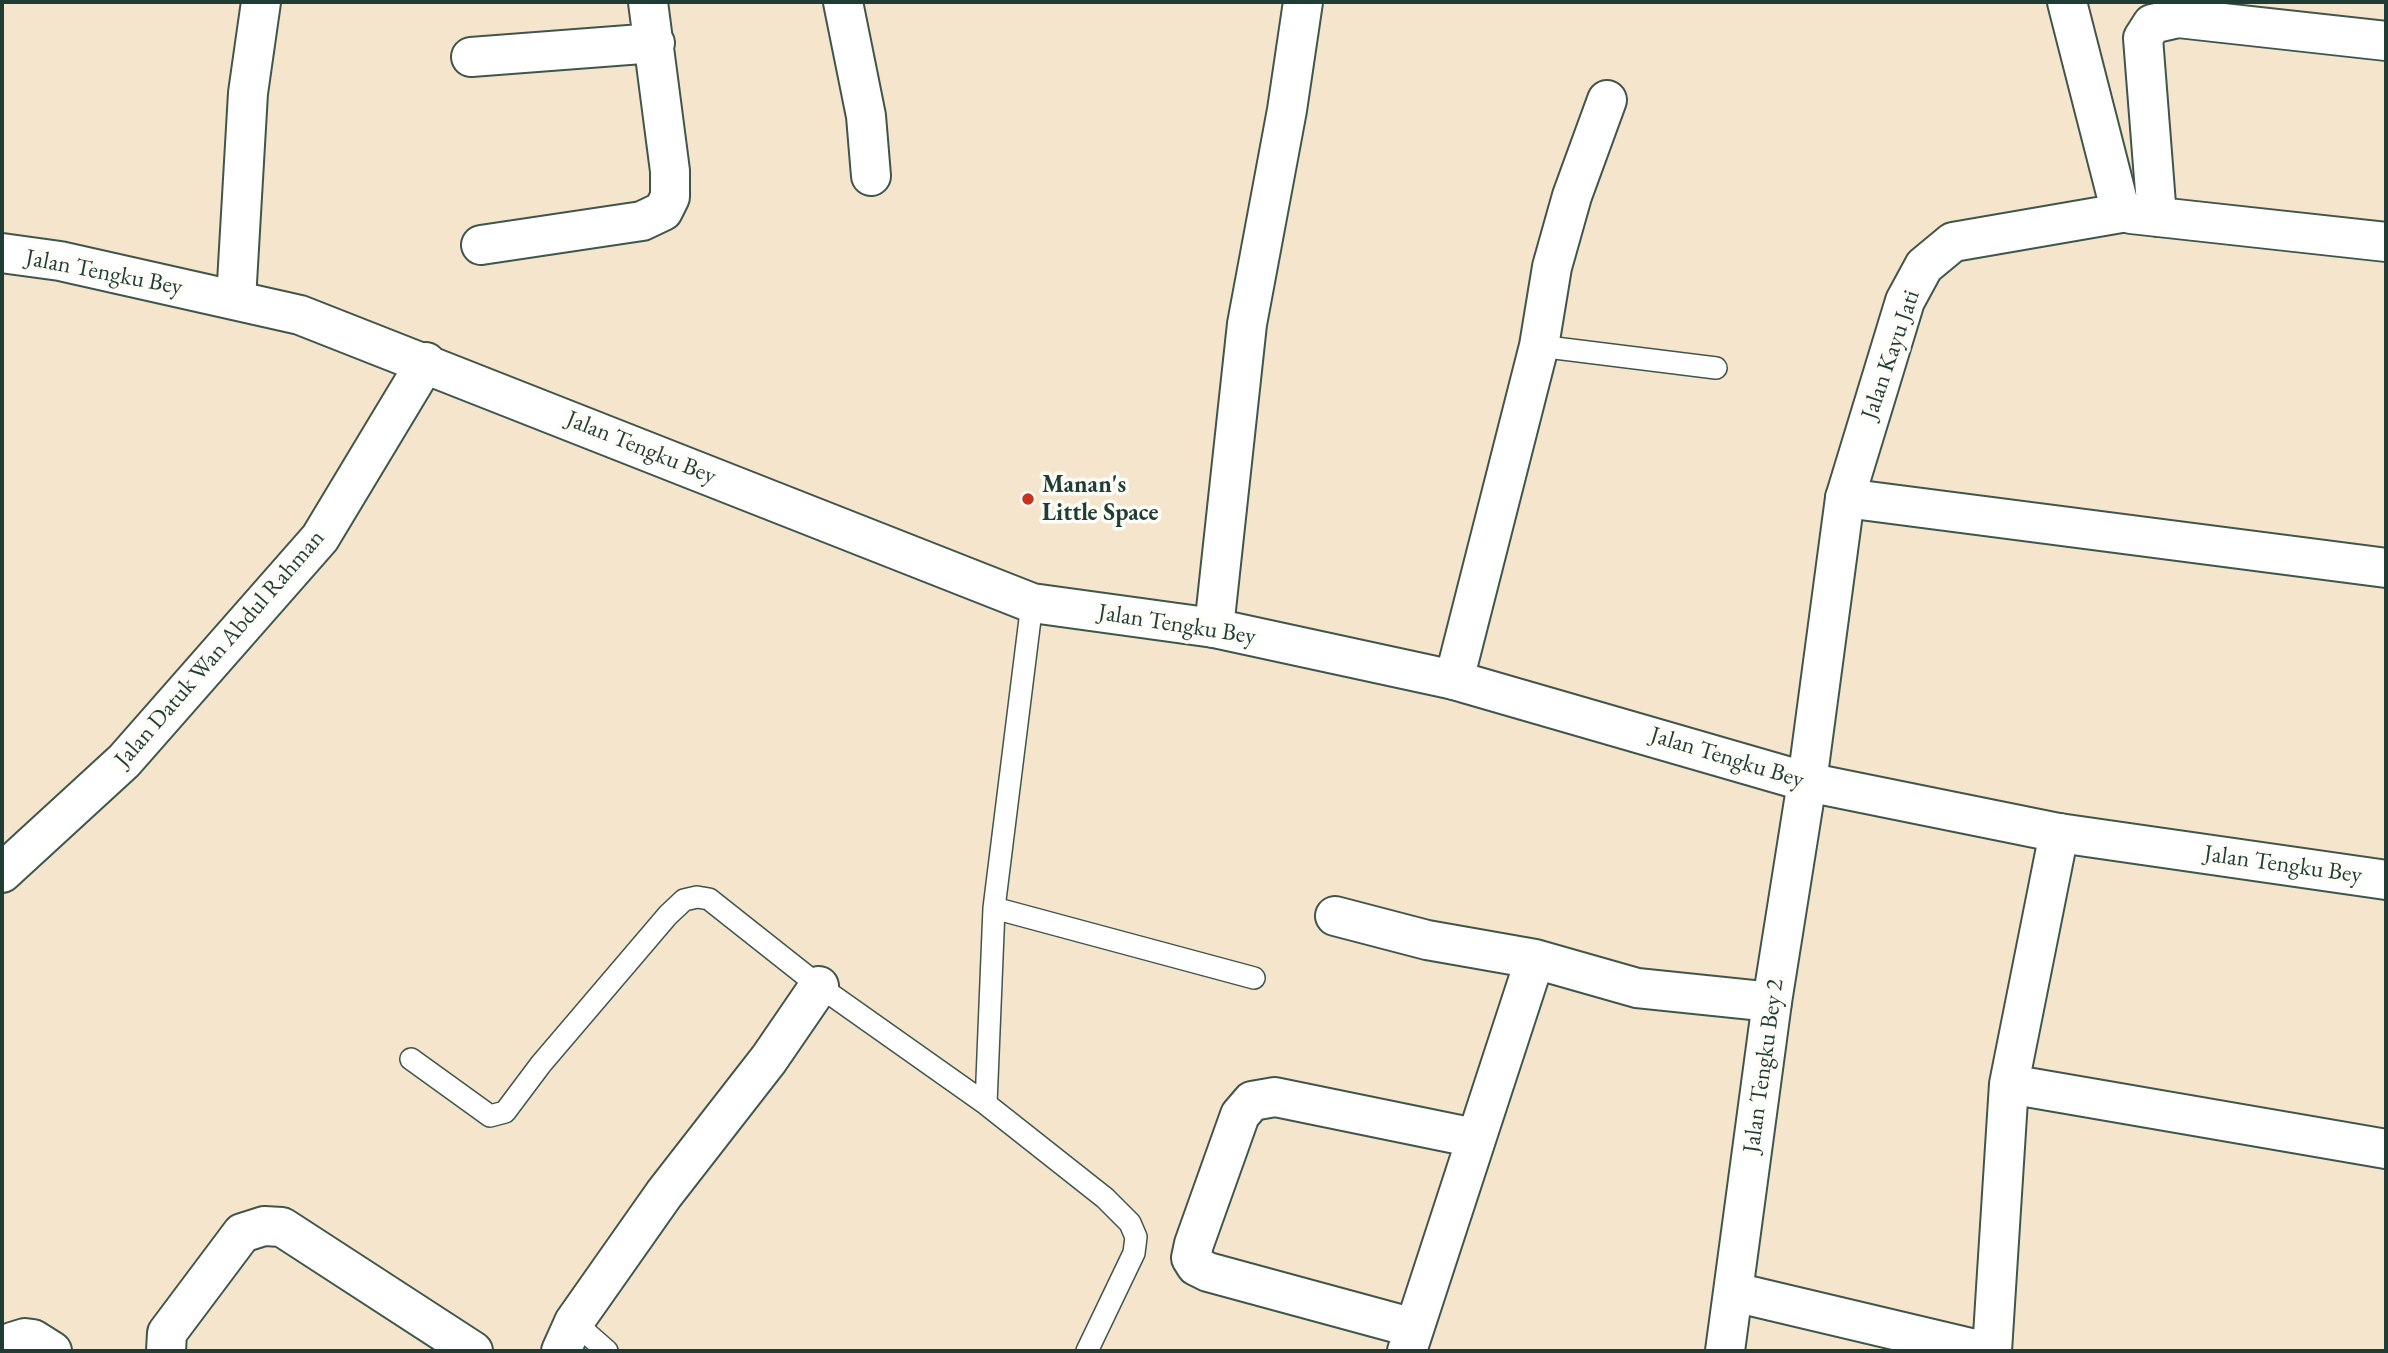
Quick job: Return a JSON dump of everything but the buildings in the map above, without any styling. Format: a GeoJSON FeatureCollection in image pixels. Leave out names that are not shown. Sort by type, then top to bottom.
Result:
{"type":"FeatureCollection","features":[{"type":"Feature","properties":{"kind":"street"},"geometry":{"type":"LineString","coordinates":[[236,300],[248,93],[261,2]]}},
{"type":"Feature","properties":{"kind":"street"},"geometry":{"type":"LineString","coordinates":[[481,245],[642,221],[663,211],[670,197],[670,171],[648,2]]}},
{"type":"Feature","properties":{"kind":"street"},"geometry":{"type":"LineString","coordinates":[[843,2],[866,116],[871,176]]}},
{"type":"Feature","properties":{"kind":"street"},"geometry":{"type":"LineString","coordinates":[[1214,628],[1247,324],[1287,110],[1303,2]]}},
{"type":"Feature","properties":{"kind":"street"},"geometry":{"type":"LineString","coordinates":[[2067,2],[2139,215]]}},
{"type":"Feature","properties":{"kind":"street"},"geometry":{"type":"LineString","coordinates":[[2139,215],[2143,38],[2152,24],[2178,18],[2386,41]]}},
{"type":"Feature","properties":{"kind":"street"},"geometry":{"type":"LineString","coordinates":[[471,57],[655,43]]}},
{"type":"Feature","properties":{"kind":"street"},"geometry":{"type":"LineString","coordinates":[[1454,680],[1539,346],[1552,267],[1572,196],[1606,100]]}},
{"type":"Feature","properties":{"kind":"street","name":"Jalan Kayu Jati"},"geometry":{"type":"LineString","coordinates":[[1807,782],[1845,498],[1905,301],[1924,266],[1953,242],[2139,215],[2386,242]]}},
{"type":"Feature","properties":{"kind":"street","name":"Jalan Tengku Bey"},"geometry":{"type":"LineString","coordinates":[[2,253],[60,261],[300,315],[426,362],[1032,604],[1214,628],[1454,680],[1807,782],[2059,833],[2386,880]]}},
{"type":"Feature","properties":{"kind":"street","name":"Jalan Datuk Wan Abdul Rahman"},"geometry":{"type":"LineString","coordinates":[[2,873],[124,761],[320,538],[426,362]]}},
{"type":"Feature","properties":{"kind":"street"},"geometry":{"type":"LineString","coordinates":[[1845,498],[2386,568]]}},
{"type":"Feature","properties":{"kind":"street","name":"Jalan Tengku Bey 2"},"geometry":{"type":"LineString","coordinates":[[1725,1351],[1772,1002],[1807,782]]}},
{"type":"Feature","properties":{"kind":"street"},"geometry":{"type":"LineString","coordinates":[[1992,1351],[2009,1084],[2059,833]]}},
{"type":"Feature","properties":{"kind":"street"},"geometry":{"type":"LineString","coordinates":[[1335,916],[1427,940],[1535,959],[1637,988],[1772,1002]]}},
{"type":"Feature","properties":{"kind":"street"},"geometry":{"type":"LineString","coordinates":[[1475,1138],[1275,1097],[1252,1101],[1240,1115],[1191,1258],[1196,1266],[1209,1272],[1410,1340],[1535,959]]}},
{"type":"Feature","properties":{"kind":"street"},"geometry":{"type":"LineString","coordinates":[[568,1337],[664,1194],[769,1059],[819,986]]}},
{"type":"Feature","properties":{"kind":"street"},"geometry":{"type":"LineString","coordinates":[[2009,1084],[2386,1149]]}},
{"type":"Feature","properties":{"kind":"street"},"geometry":{"type":"LineString","coordinates":[[166,1351],[167,1333],[242,1233],[264,1226],[282,1227],[473,1351]]}},
{"type":"Feature","properties":{"kind":"street"},"geometry":{"type":"LineString","coordinates":[[1734,1292],[1983,1351]]}},
{"type":"Feature","properties":{"kind":"street"},"geometry":{"type":"LineString","coordinates":[[5,1351],[12,1342],[25,1338],[33,1339],[52,1351]]}},
{"type":"Feature","properties":{"kind":"lane"},"geometry":{"type":"LineString","coordinates":[[1539,346],[1716,368]]}},
{"type":"Feature","properties":{"kind":"lane"},"geometry":{"type":"LineString","coordinates":[[986,1104],[993,908],[1032,604]]}},
{"type":"Feature","properties":{"kind":"lane"},"geometry":{"type":"LineString","coordinates":[[411,1059],[489,1116],[505,1111],[541,1064],[660,924],[684,900],[697,897],[709,899],[819,986],[986,1104],[1105,1198],[1130,1223],[1136,1237],[1134,1253],[1087,1351]]}},
{"type":"Feature","properties":{"kind":"lane"},"geometry":{"type":"LineString","coordinates":[[993,908],[1254,978]]}},
{"type":"Feature","properties":{"kind":"lane"},"geometry":{"type":"LineString","coordinates":[[568,1337],[607,1351]]}},
{"type":"Feature","properties":{"kind":"place","name":"Manan's Little Space"},"geometry":{"type":"Point","coordinates":[1028,499]}}]}
